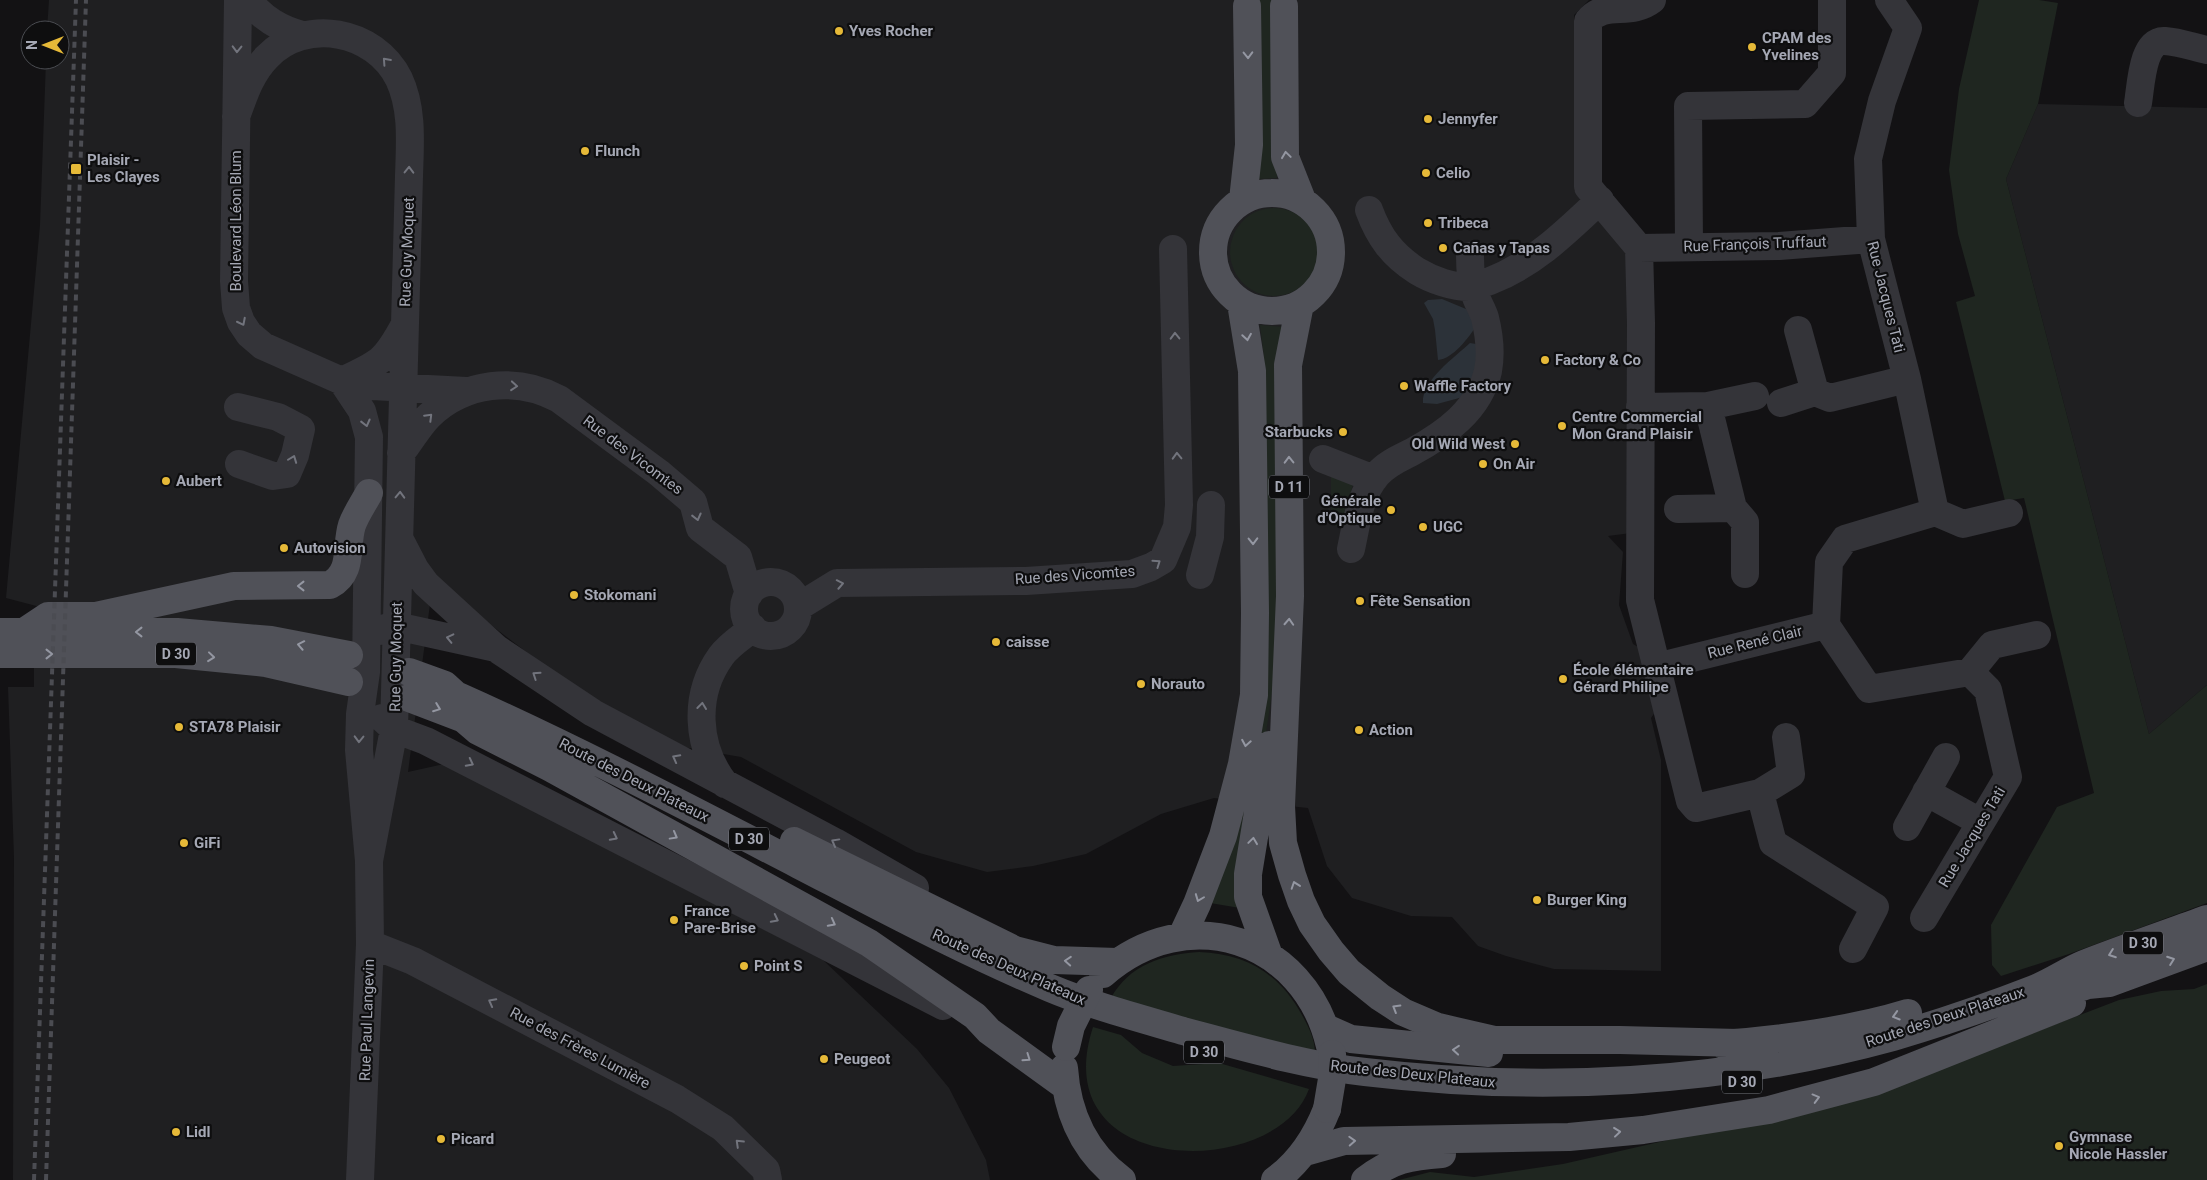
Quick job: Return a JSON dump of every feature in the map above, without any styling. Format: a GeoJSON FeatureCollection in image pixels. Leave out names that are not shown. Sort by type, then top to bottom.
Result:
{"type":"FeatureCollection","features":[{"type":"Feature","properties":{"kind":"main road"},"geometry":{"type":"LineString","coordinates":[[1243,200],[1249,145],[1247,6]]}},
{"type":"Feature","properties":{"kind":"main road"},"geometry":{"type":"LineString","coordinates":[[1284,6],[1285,157],[1302,200]]}},
{"type":"Feature","properties":{"kind":"main road"},"geometry":{"type":"LineString","coordinates":[[1276,192],[1302,200],[1324,221],[1330,238],[1332,254],[1329,270],[1322,284],[1310,298],[1288,310],[1274,312],[1241,303],[1221,283],[1214,264],[1214,238],[1223,218],[1243,200],[1259,194],[1276,192]]}},
{"type":"Feature","properties":{"kind":"main road","name":"D 11"},"geometry":{"type":"LineString","coordinates":[[1182,936],[1197,904],[1223,836],[1242,764],[1254,695],[1255,613],[1252,370],[1241,303]]}},
{"type":"Feature","properties":{"kind":"main road","name":"D 11"},"geometry":{"type":"LineString","coordinates":[[1270,956],[1248,897],[1248,874],[1269,746],[1286,671],[1290,596],[1288,364],[1300,304]]}},
{"type":"Feature","properties":{"kind":"main road"},"geometry":{"type":"LineString","coordinates":[[12,632],[48,616],[96,616],[234,586],[330,585],[344,572],[347,564],[349,537],[353,523],[369,493]]}},
{"type":"Feature","properties":{"kind":"main road","name":"D 30"},"geometry":{"type":"LineString","coordinates":[[12,632],[177,632],[271,640],[357,662]]}},
{"type":"Feature","properties":{"kind":"main road","name":"D 30"},"geometry":{"type":"LineString","coordinates":[[0,654],[176,654],[266,663],[357,662]]}},
{"type":"Feature","properties":{"kind":"main road"},"geometry":{"type":"LineString","coordinates":[[1286,671],[1280,806],[1284,843],[1301,901],[1312,924],[1331,952],[1349,972],[1380,997],[1404,1012],[1438,1027],[1494,1040],[1620,1040],[1738,1043]]}},
{"type":"Feature","properties":{"kind":"main road","name":"Route des Deux Plateaux"},"geometry":{"type":"LineString","coordinates":[[2207,919],[2079,966],[2040,987],[1980,1009],[1893,1036],[1797,1059],[1700,1073],[1585,1084],[1473,1082],[1362,1072],[1311,1063],[1208,1038],[1106,1008],[1055,990],[950,944],[556,740],[456,695],[445,685],[409,685],[464,718],[482,720],[552,753],[667,811],[946,958],[1049,1004],[1097,1022],[1174,1045],[1312,1078],[1474,1096],[1588,1098],[1700,1088],[1797,1073],[1893,1050],[2088,984],[2109,984],[2207,947]]}},
{"type":"Feature","properties":{"kind":"main road"},"geometry":{"type":"LineString","coordinates":[[445,685],[462,685],[565,731],[1015,950],[1054,960],[1117,962]]}},
{"type":"Feature","properties":{"kind":"main road"},"geometry":{"type":"LineString","coordinates":[[464,718],[478,731],[549,767],[869,943],[975,1016],[988,1031],[1065,1086]]}},
{"type":"Feature","properties":{"kind":"main road"},"geometry":{"type":"LineString","coordinates":[[1122,1180],[1098,1170],[1076,1126],[1069,1106],[1065,1086],[1064,1064],[1071,1026],[1089,990],[1117,962],[1134,951],[1160,940],[1182,936],[1205,935],[1228,938],[1249,945],[1270,956],[1288,970],[1304,987],[1317,1006],[1326,1028],[1332,1054],[1333,1073],[1327,1109],[1319,1129],[1305,1152],[1281,1178]]}},
{"type":"Feature","properties":{"kind":"main road"},"geometry":{"type":"LineString","coordinates":[[1326,1028],[1351,1039],[1505,1055],[1572,1056],[1738,1043],[1888,1019],[2036,973],[2079,966]]}},
{"type":"Feature","properties":{"kind":"main road"},"geometry":{"type":"LineString","coordinates":[[1305,1152],[1344,1142],[1569,1137],[1643,1130],[1769,1110],[1874,1082],[2091,995],[2109,984]]}},
{"type":"Feature","properties":{"kind":"main road"},"geometry":{"type":"LineString","coordinates":[[1365,1180],[1386,1165],[1406,1158],[1545,1148],[1569,1137]]}},
{"type":"Feature","properties":{"kind":"street","name":"Boulevard Léon Blum"},"geometry":{"type":"LineString","coordinates":[[238,0],[234,281],[238,315],[249,334],[263,346],[342,381],[372,386],[403,387]]}},
{"type":"Feature","properties":{"kind":"street","name":"Rue Guy Moquet"},"geometry":{"type":"LineString","coordinates":[[248,0],[264,17],[274,24],[302,35],[335,34],[349,36],[365,43],[386,60],[403,88],[408,104],[410,127],[394,729],[386,780],[369,861]]}},
{"type":"Feature","properties":{"kind":"street"},"geometry":{"type":"LineString","coordinates":[[1652,0],[1641,8],[1606,8],[1594,12],[1588,21],[1587,63],[1588,187],[1639,248],[1642,323],[1640,600],[1690,801],[1696,808],[1760,793],[1791,774],[1786,737]]}},
{"type":"Feature","properties":{"kind":"street"},"geometry":{"type":"LineString","coordinates":[[1689,246],[1688,106],[1805,104],[1832,73],[1832,0]]}},
{"type":"Feature","properties":{"kind":"street","name":"Rue Jacques Tati"},"geometry":{"type":"LineString","coordinates":[[1890,0],[1908,28],[1882,101],[1868,159],[1871,239],[1908,379],[1935,512]]}},
{"type":"Feature","properties":{"kind":"street","name":"Rue Guy Moquet"},"geometry":{"type":"LineString","coordinates":[[236,117],[259,66],[276,49],[302,35]]}},
{"type":"Feature","properties":{"kind":"street"},"geometry":{"type":"LineString","coordinates":[[2138,103],[2147,52],[2154,44],[2163,40],[2207,50]]}},
{"type":"Feature","properties":{"kind":"street"},"geometry":{"type":"LineString","coordinates":[[1369,210],[1376,230],[1396,256],[1425,275],[1459,287],[1473,287],[1511,273],[1552,244],[1600,200]]}},
{"type":"Feature","properties":{"kind":"street","name":"Rue François Truffaut"},"geometry":{"type":"LineString","coordinates":[[1639,248],[1779,246],[1871,239]]}},
{"type":"Feature","properties":{"kind":"street","name":"Rue des Vicomtes"},"geometry":{"type":"LineString","coordinates":[[798,607],[837,583],[1063,579],[1132,574],[1163,560],[1178,528],[1179,504],[1173,250]]}},
{"type":"Feature","properties":{"kind":"street"},"geometry":{"type":"LineString","coordinates":[[1351,549],[1358,510],[1374,479],[1390,464],[1450,429],[1465,414],[1482,386],[1488,371],[1489,344],[1485,318],[1473,287],[1470,256]]}},
{"type":"Feature","properties":{"kind":"street"},"geometry":{"type":"LineString","coordinates":[[342,381],[373,366],[384,358],[392,348],[405,324]]}},
{"type":"Feature","properties":{"kind":"street"},"geometry":{"type":"LineString","coordinates":[[1798,330],[1815,392]]}},
{"type":"Feature","properties":{"kind":"street"},"geometry":{"type":"LineString","coordinates":[[1640,408],[1708,406],[1768,400],[1815,392],[1830,398],[1908,379]]}},
{"type":"Feature","properties":{"kind":"street","name":"Rue Guy Moquet"},"geometry":{"type":"LineString","coordinates":[[342,381],[362,411],[367,424],[369,493],[357,662],[360,714],[359,750],[369,861]]}},
{"type":"Feature","properties":{"kind":"street","name":"Rue des Vicomtes"},"geometry":{"type":"LineString","coordinates":[[403,387],[466,391],[498,385],[520,386],[549,394],[559,399],[659,473],[693,502],[700,528],[738,557],[749,594]]}},
{"type":"Feature","properties":{"kind":"street","name":"Rue des Vicomtes"},"geometry":{"type":"LineString","coordinates":[[401,453],[431,414],[466,391]]}},
{"type":"Feature","properties":{"kind":"street"},"geometry":{"type":"LineString","coordinates":[[1708,406],[1733,508],[1744,522],[1744,574]]}},
{"type":"Feature","properties":{"kind":"street"},"geometry":{"type":"LineString","coordinates":[[238,408],[278,417],[301,429],[295,455],[287,474],[274,476],[239,464]]}},
{"type":"Feature","properties":{"kind":"street"},"geometry":{"type":"LineString","coordinates":[[1324,459],[1374,479]]}},
{"type":"Feature","properties":{"kind":"street"},"geometry":{"type":"LineString","coordinates":[[1200,575],[1210,537],[1211,504]]}},
{"type":"Feature","properties":{"kind":"street"},"geometry":{"type":"LineString","coordinates":[[1678,509],[1733,508]]}},
{"type":"Feature","properties":{"kind":"street"},"geometry":{"type":"LineString","coordinates":[[2009,513],[1963,524],[1935,512],[1845,539],[1829,562],[1826,624],[1869,689],[1970,672],[1992,645],[2037,635]]}},
{"type":"Feature","properties":{"kind":"street"},"geometry":{"type":"LineString","coordinates":[[399,538],[415,569],[426,584],[497,649],[593,713],[835,842],[934,900],[965,914],[978,932]]}},
{"type":"Feature","properties":{"kind":"street"},"geometry":{"type":"LineString","coordinates":[[778,583],[792,592],[798,607],[793,624],[780,634],[766,635],[753,628],[747,619],[744,609],[749,594],[762,584],[778,583]]}},
{"type":"Feature","properties":{"kind":"street","name":"Rue René Clair"},"geometry":{"type":"LineString","coordinates":[[1656,667],[1826,624]]}},
{"type":"Feature","properties":{"kind":"street"},"geometry":{"type":"LineString","coordinates":[[497,649],[396,626],[385,628],[357,662],[376,707],[384,720],[394,729],[426,741],[936,1001],[971,1025],[988,1031]]}},
{"type":"Feature","properties":{"kind":"street"},"geometry":{"type":"LineString","coordinates":[[726,784],[717,773],[706,747],[701,718],[702,703],[710,674],[722,654],[753,628]]}},
{"type":"Feature","properties":{"kind":"street","name":"Rue Jacques Tati"},"geometry":{"type":"LineString","coordinates":[[1924,918],[2008,777],[1988,690],[1970,672]]}},
{"type":"Feature","properties":{"kind":"street"},"geometry":{"type":"LineString","coordinates":[[386,780],[406,756],[426,741]]}},
{"type":"Feature","properties":{"kind":"street"},"geometry":{"type":"LineString","coordinates":[[1908,827],[1946,757]]}},
{"type":"Feature","properties":{"kind":"street"},"geometry":{"type":"LineString","coordinates":[[1926,792],[1980,822]]}},
{"type":"Feature","properties":{"kind":"street"},"geometry":{"type":"LineString","coordinates":[[1760,793],[1774,843],[1875,908],[1853,949]]}},
{"type":"Feature","properties":{"kind":"street","name":"Rue Paul Langevin"},"geometry":{"type":"LineString","coordinates":[[360,1180],[370,944],[369,861]]}},
{"type":"Feature","properties":{"kind":"street","name":"Rue des Frères Lumière"},"geometry":{"type":"LineString","coordinates":[[370,944],[413,961],[677,1099],[723,1128],[766,1170],[768,1180]]}},
{"type":"Feature","properties":{"kind":"shaded area"},"geometry":{"type":"Polygon","coordinates":[[[49,0],[1589,0],[1574,15],[1574,190],[1630,252],[1631,533],[1608,536],[1623,552],[1619,605],[1633,644],[1640,648],[1656,711],[1651,718],[1661,760],[1661,971],[1554,969],[1478,946],[1452,917],[1411,916],[1352,898],[1327,866],[1308,808],[1214,798],[1161,814],[1086,854],[1033,866],[987,872],[916,852],[741,757],[642,740],[433,581],[408,772],[444,764],[823,960],[917,1049],[949,1088],[986,1160],[990,1180],[13,1180],[14,857],[8,687],[34,687],[34,667],[44,608],[6,598],[40,225],[46,70],[70,70],[70,20],[48,20],[49,0]]]}},
{"type":"Feature","properties":{"kind":"shaded area"},"geometry":{"type":"Polygon","coordinates":[[[1256,0],[1275,0],[1277,178],[1257,179],[1256,0]]]}},
{"type":"Feature","properties":{"kind":"shaded area"},"geometry":{"type":"Polygon","coordinates":[[[1979,0],[2039,0],[2058,3],[2038,104],[2006,179],[2149,734],[2207,685],[2207,903],[2069,954],[2001,976],[1992,965],[1991,925],[2057,807],[2094,793],[2024,498],[2005,501],[1956,302],[1975,296],[1958,234],[1949,170],[1959,89],[1979,0]]]}},
{"type":"Feature","properties":{"kind":"shaded area"},"geometry":{"type":"Polygon","coordinates":[[[2038,104],[2207,108],[2207,685],[2149,734],[2006,179],[2038,104]]]}},
{"type":"Feature","properties":{"kind":"shaded area"},"geometry":{"type":"Polygon","coordinates":[[[1274,208],[1291,212],[1305,221],[1314,235],[1318,252],[1314,269],[1305,283],[1291,292],[1274,296],[1257,292],[1243,283],[1234,269],[1230,252],[1234,235],[1243,221],[1257,212],[1274,208]]]}},
{"type":"Feature","properties":{"kind":"shaded area"},"geometry":{"type":"Polygon","coordinates":[[[1442,299],[1466,309],[1477,325],[1455,352],[1444,359],[1438,360],[1433,319],[1424,303],[1428,300],[1442,299]]]}},
{"type":"Feature","properties":{"kind":"shaded area"},"geometry":{"type":"Polygon","coordinates":[[[1260,325],[1283,327],[1280,575],[1276,666],[1240,908],[1210,903],[1265,618],[1264,357],[1260,325]]]}},
{"type":"Feature","properties":{"kind":"shaded area"},"geometry":{"type":"Polygon","coordinates":[[[1470,343],[1476,344],[1482,363],[1463,397],[1437,404],[1423,403],[1427,386],[1433,378],[1470,343]]]}},
{"type":"Feature","properties":{"kind":"shaded area"},"geometry":{"type":"Polygon","coordinates":[[[1331,473],[1353,482],[1345,530],[1332,524],[1331,520],[1331,473]]]}},
{"type":"Feature","properties":{"kind":"shaded area"},"geometry":{"type":"Polygon","coordinates":[[[1199,952],[1232,957],[1260,968],[1272,977],[1293,1000],[1302,1015],[1309,1028],[1315,1051],[1249,1039],[1111,998],[1127,977],[1148,963],[1173,955],[1199,952]]]}},
{"type":"Feature","properties":{"kind":"shaded area"},"geometry":{"type":"Polygon","coordinates":[[[2207,984],[2207,1180],[1399,1180],[1430,1172],[1474,1177],[1563,1164],[1879,1092],[2119,1000],[2161,991],[2194,989],[2207,984]]]}},
{"type":"Feature","properties":{"kind":"shaded area"},"geometry":{"type":"Polygon","coordinates":[[[1093,1027],[1121,1035],[1142,1053],[1173,1066],[1219,1063],[1309,1089],[1288,1119],[1255,1139],[1213,1150],[1170,1150],[1131,1138],[1101,1114],[1087,1077],[1093,1027]]]}},
{"type":"Feature","properties":{"kind":"railway"},"geometry":{"type":"LineString","coordinates":[[34,1180],[76,0]]}},
{"type":"Feature","properties":{"kind":"railway"},"geometry":{"type":"LineString","coordinates":[[46,1180],[86,0]]}},
{"type":"Feature","properties":{"kind":"place","name":"Yves Rocher"},"geometry":{"type":"Point","coordinates":[839,31]}},
{"type":"Feature","properties":{"kind":"place","name":"CPAM des Yvelines"},"geometry":{"type":"Point","coordinates":[1752,47]}},
{"type":"Feature","properties":{"kind":"place","name":"Jennyfer"},"geometry":{"type":"Point","coordinates":[1428,119]}},
{"type":"Feature","properties":{"kind":"place","name":"Flunch"},"geometry":{"type":"Point","coordinates":[585,151]}},
{"type":"Feature","properties":{"kind":"place","name":"Plaisir - Les Clayes"},"geometry":{"type":"Point","coordinates":[76,169]}},
{"type":"Feature","properties":{"kind":"place","name":"Celio"},"geometry":{"type":"Point","coordinates":[1426,173]}},
{"type":"Feature","properties":{"kind":"place","name":"Tribeca"},"geometry":{"type":"Point","coordinates":[1428,223]}},
{"type":"Feature","properties":{"kind":"place","name":"Cañas y Tapas"},"geometry":{"type":"Point","coordinates":[1443,248]}},
{"type":"Feature","properties":{"kind":"place","name":"Factory & Co"},"geometry":{"type":"Point","coordinates":[1545,360]}},
{"type":"Feature","properties":{"kind":"place","name":"Waffle Factory"},"geometry":{"type":"Point","coordinates":[1404,386]}},
{"type":"Feature","properties":{"kind":"place","name":"Centre Commercial Mon Grand Plaisir"},"geometry":{"type":"Point","coordinates":[1562,426]}},
{"type":"Feature","properties":{"kind":"place","name":"Starbucks"},"geometry":{"type":"Point","coordinates":[1343,432]}},
{"type":"Feature","properties":{"kind":"place","name":"Old Wild West"},"geometry":{"type":"Point","coordinates":[1515,444]}},
{"type":"Feature","properties":{"kind":"place","name":"On Air"},"geometry":{"type":"Point","coordinates":[1483,464]}},
{"type":"Feature","properties":{"kind":"place","name":"Aubert"},"geometry":{"type":"Point","coordinates":[166,481]}},
{"type":"Feature","properties":{"kind":"place","name":"Générale d'Optique"},"geometry":{"type":"Point","coordinates":[1391,510]}},
{"type":"Feature","properties":{"kind":"place","name":"UGC"},"geometry":{"type":"Point","coordinates":[1423,527]}},
{"type":"Feature","properties":{"kind":"place","name":"Autovision"},"geometry":{"type":"Point","coordinates":[284,548]}},
{"type":"Feature","properties":{"kind":"place","name":"Stokomani"},"geometry":{"type":"Point","coordinates":[574,595]}},
{"type":"Feature","properties":{"kind":"place","name":"Fête Sensation"},"geometry":{"type":"Point","coordinates":[1360,601]}},
{"type":"Feature","properties":{"kind":"place","name":"caisse"},"geometry":{"type":"Point","coordinates":[996,642]}},
{"type":"Feature","properties":{"kind":"place","name":"École élémentaire Gérard Philipe"},"geometry":{"type":"Point","coordinates":[1563,679]}},
{"type":"Feature","properties":{"kind":"place","name":"Norauto"},"geometry":{"type":"Point","coordinates":[1141,684]}},
{"type":"Feature","properties":{"kind":"place","name":"STA78 Plaisir"},"geometry":{"type":"Point","coordinates":[179,727]}},
{"type":"Feature","properties":{"kind":"place","name":"Action"},"geometry":{"type":"Point","coordinates":[1359,730]}},
{"type":"Feature","properties":{"kind":"place","name":"GiFi"},"geometry":{"type":"Point","coordinates":[184,843]}},
{"type":"Feature","properties":{"kind":"place","name":"Burger King"},"geometry":{"type":"Point","coordinates":[1537,900]}},
{"type":"Feature","properties":{"kind":"place","name":"France Pare-Brise"},"geometry":{"type":"Point","coordinates":[674,920]}},
{"type":"Feature","properties":{"kind":"place","name":"Point S"},"geometry":{"type":"Point","coordinates":[744,966]}},
{"type":"Feature","properties":{"kind":"place","name":"Peugeot"},"geometry":{"type":"Point","coordinates":[824,1059]}},
{"type":"Feature","properties":{"kind":"place","name":"Lidl"},"geometry":{"type":"Point","coordinates":[176,1132]}},
{"type":"Feature","properties":{"kind":"place","name":"Picard"},"geometry":{"type":"Point","coordinates":[441,1139]}},
{"type":"Feature","properties":{"kind":"place","name":"Gymnase Nicole Hassler"},"geometry":{"type":"Point","coordinates":[2059,1146]}}]}
